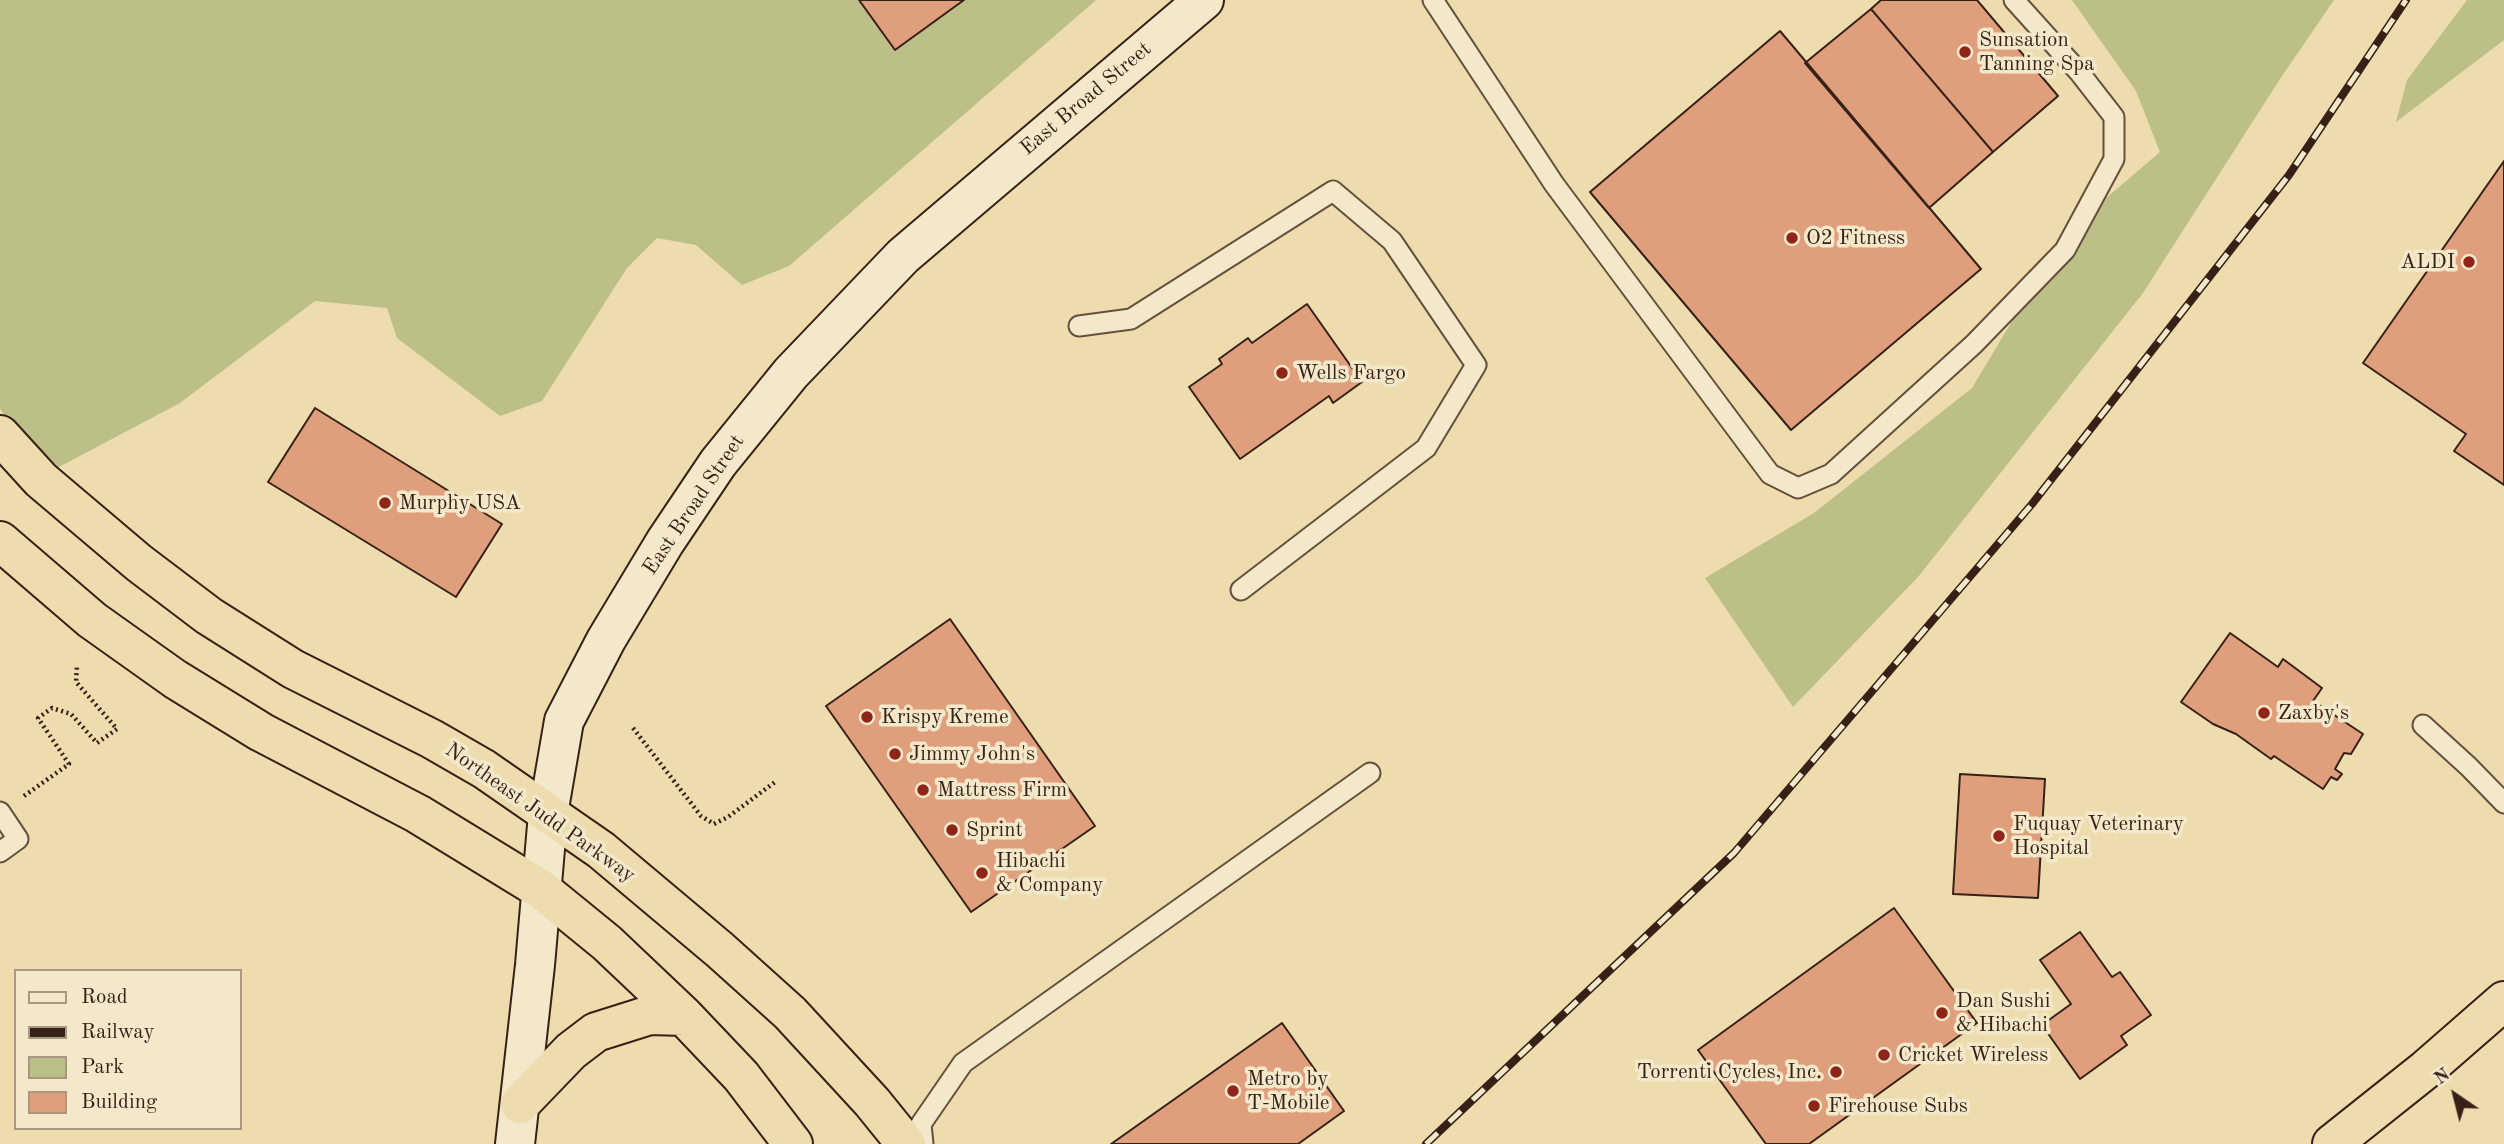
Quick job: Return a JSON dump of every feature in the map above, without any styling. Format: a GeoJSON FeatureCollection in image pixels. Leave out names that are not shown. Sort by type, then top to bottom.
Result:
{"type":"FeatureCollection","features":[{"type":"Feature","properties":{"kind":"highway","name":"Northeast Judd Parkway"},"geometry":{"type":"LineString","coordinates":[[0,435],[41,480],[139,563],[209,616],[293,669],[432,739],[484,769],[601,850],[790,1013],[873,1102],[906,1144]]}},
{"type":"Feature","properties":{"kind":"highway"},"geometry":{"type":"LineString","coordinates":[[0,541],[98,625],[175,679],[261,732],[418,814],[542,890],[607,943],[684,1016],[741,1076],[793,1144]]}},
{"type":"Feature","properties":{"kind":"highway"},"geometry":{"type":"LineString","coordinates":[[2332,1144],[2426,1070],[2504,1001]]}},
{"type":"Feature","properties":{"kind":"highway"},"geometry":{"type":"LineString","coordinates":[[520,1104],[571,1051],[596,1032],[650,1015],[684,1016]]}},
{"type":"Feature","properties":{"kind":"main road","name":"East Broad Street"},"geometry":{"type":"LineString","coordinates":[[515,1144],[548,814],[564,721],[613,629],[665,542],[718,463],[791,373],[904,256],[1204,0]]}},
{"type":"Feature","properties":{"kind":"lane"},"geometry":{"type":"LineString","coordinates":[[1433,0],[1554,184],[1770,474],[1798,488],[1831,474],[1974,344],[2065,250],[2114,159],[2114,117],[2079,72],[2014,0]]}},
{"type":"Feature","properties":{"kind":"lane"},"geometry":{"type":"LineString","coordinates":[[1079,326],[1131,319],[1333,191],[1392,241],[1476,366],[1426,448],[1241,590]]}},
{"type":"Feature","properties":{"kind":"lane"},"geometry":{"type":"LineString","coordinates":[[2423,725],[2504,803]]}},
{"type":"Feature","properties":{"kind":"lane"},"geometry":{"type":"LineString","coordinates":[[923,1144],[921,1124],[963,1063],[1370,773]]}},
{"type":"Feature","properties":{"kind":"lane"},"geometry":{"type":"LineString","coordinates":[[0,812],[18,839],[0,852]]}},
{"type":"Feature","properties":{"kind":"path"},"geometry":{"type":"LineString","coordinates":[[0,812],[69,765],[38,718],[52,708],[71,714],[97,743],[117,729],[76,682],[77,666]]}},
{"type":"Feature","properties":{"kind":"path"},"geometry":{"type":"LineString","coordinates":[[633,728],[701,816],[714,824],[728,817],[775,782]]}},
{"type":"Feature","properties":{"kind":"green space"},"geometry":{"type":"Polygon","coordinates":[[[0,0],[1096,0],[789,266],[742,285],[696,245],[657,238],[627,268],[542,401],[500,416],[397,338],[387,308],[315,301],[180,403],[57,468],[0,409],[0,0]]]}},
{"type":"Feature","properties":{"kind":"green space"},"geometry":{"type":"Polygon","coordinates":[[[2072,0],[2334,0],[2143,293],[1918,577],[1793,707],[1705,578],[1814,513],[1972,388],[2064,234],[2160,152],[2136,91],[2072,0]]]}},
{"type":"Feature","properties":{"kind":"green space"},"geometry":{"type":"Polygon","coordinates":[[[2467,0],[2504,0],[2504,40],[2396,122],[2407,80],[2467,0]]]}},
{"type":"Feature","properties":{"kind":"building"},"geometry":{"type":"Polygon","coordinates":[[[859,0],[964,0],[895,50],[859,0]]]}},
{"type":"Feature","properties":{"kind":"building","name":"Sunsation Tanning Spa"},"geometry":{"type":"Polygon","coordinates":[[[1881,0],[1977,0],[2058,96],[1993,152],[1871,9],[1881,0]]]}},
{"type":"Feature","properties":{"kind":"building"},"geometry":{"type":"Polygon","coordinates":[[[1871,9],[1993,152],[1929,208],[1805,63],[1871,9]]]}},
{"type":"Feature","properties":{"kind":"building","name":"O2 Fitness"},"geometry":{"type":"Polygon","coordinates":[[[1780,31],[1981,269],[1791,430],[1590,192],[1780,31]]]}},
{"type":"Feature","properties":{"kind":"building","name":"ALDI"},"geometry":{"type":"Polygon","coordinates":[[[2504,161],[2504,485],[2454,451],[2466,434],[2363,363],[2504,161]]]}},
{"type":"Feature","properties":{"kind":"building","name":"Wells Fargo"},"geometry":{"type":"Polygon","coordinates":[[[1307,304],[1362,382],[1333,403],[1329,396],[1240,459],[1189,387],[1222,364],[1219,359],[1248,338],[1252,343],[1307,304]]]}},
{"type":"Feature","properties":{"kind":"building","name":"Murphy USA"},"geometry":{"type":"Polygon","coordinates":[[[315,408],[502,524],[456,597],[268,482],[315,408]]]}},
{"type":"Feature","properties":{"kind":"building"},"geometry":{"type":"Polygon","coordinates":[[[950,619],[1095,826],[971,912],[826,706],[950,619]]]}},
{"type":"Feature","properties":{"kind":"building","name":"Zaxby's"},"geometry":{"type":"Polygon","coordinates":[[[2230,633],[2278,667],[2283,659],[2322,688],[2313,701],[2363,734],[2351,754],[2344,753],[2335,769],[2342,774],[2337,780],[2331,777],[2323,789],[2274,756],[2271,759],[2236,734],[2213,724],[2181,702],[2230,633]]]}},
{"type":"Feature","properties":{"kind":"building","name":"Fuquay Veterinary Hospital"},"geometry":{"type":"Polygon","coordinates":[[[1960,774],[2045,779],[2038,898],[1953,894],[1960,774]]]}},
{"type":"Feature","properties":{"kind":"building"},"geometry":{"type":"Polygon","coordinates":[[[1894,908],[1977,1023],[1809,1144],[1766,1144],[1698,1050],[1894,908]]]}},
{"type":"Feature","properties":{"kind":"building"},"geometry":{"type":"Polygon","coordinates":[[[2080,932],[2112,977],[2120,972],[2151,1015],[2121,1036],[2127,1045],[2080,1079],[2042,1025],[2071,1004],[2040,960],[2080,932]]]}},
{"type":"Feature","properties":{"kind":"building"},"geometry":{"type":"Polygon","coordinates":[[[1282,1023],[1344,1111],[1298,1144],[1111,1144],[1282,1023]]]}},
{"type":"Feature","properties":{"kind":"railway"},"geometry":{"type":"LineString","coordinates":[[1426,1144],[1734,853],[2032,504],[2289,175],[2406,0]]}},
{"type":"Feature","properties":{"kind":"place","name":"Sunsation Tanning Spa"},"geometry":{"type":"Point","coordinates":[1965,52]}},
{"type":"Feature","properties":{"kind":"place","name":"O2 Fitness"},"geometry":{"type":"Point","coordinates":[1792,238]}},
{"type":"Feature","properties":{"kind":"place","name":"ALDI"},"geometry":{"type":"Point","coordinates":[2469,262]}},
{"type":"Feature","properties":{"kind":"place","name":"Wells Fargo"},"geometry":{"type":"Point","coordinates":[1282,373]}},
{"type":"Feature","properties":{"kind":"place","name":"Murphy USA"},"geometry":{"type":"Point","coordinates":[385,503]}},
{"type":"Feature","properties":{"kind":"place","name":"Zaxby's"},"geometry":{"type":"Point","coordinates":[2264,713]}},
{"type":"Feature","properties":{"kind":"place","name":"Krispy Kreme"},"geometry":{"type":"Point","coordinates":[867,717]}},
{"type":"Feature","properties":{"kind":"place","name":"Jimmy John's"},"geometry":{"type":"Point","coordinates":[895,754]}},
{"type":"Feature","properties":{"kind":"place","name":"Mattress Firm"},"geometry":{"type":"Point","coordinates":[923,790]}},
{"type":"Feature","properties":{"kind":"place","name":"Sprint"},"geometry":{"type":"Point","coordinates":[952,830]}},
{"type":"Feature","properties":{"kind":"place","name":"Fuquay Veterinary Hospital"},"geometry":{"type":"Point","coordinates":[1999,836]}},
{"type":"Feature","properties":{"kind":"place","name":"Hibachi & Company"},"geometry":{"type":"Point","coordinates":[982,873]}},
{"type":"Feature","properties":{"kind":"place","name":"Dan Sushi & Hibachi"},"geometry":{"type":"Point","coordinates":[1942,1013]}},
{"type":"Feature","properties":{"kind":"place","name":"Cricket Wireless"},"geometry":{"type":"Point","coordinates":[1884,1055]}},
{"type":"Feature","properties":{"kind":"place","name":"Torrenti Cycles, Inc."},"geometry":{"type":"Point","coordinates":[1836,1072]}},
{"type":"Feature","properties":{"kind":"place","name":"Metro by T-Mobile"},"geometry":{"type":"Point","coordinates":[1233,1091]}},
{"type":"Feature","properties":{"kind":"place","name":"Firehouse Subs"},"geometry":{"type":"Point","coordinates":[1814,1106]}}]}
